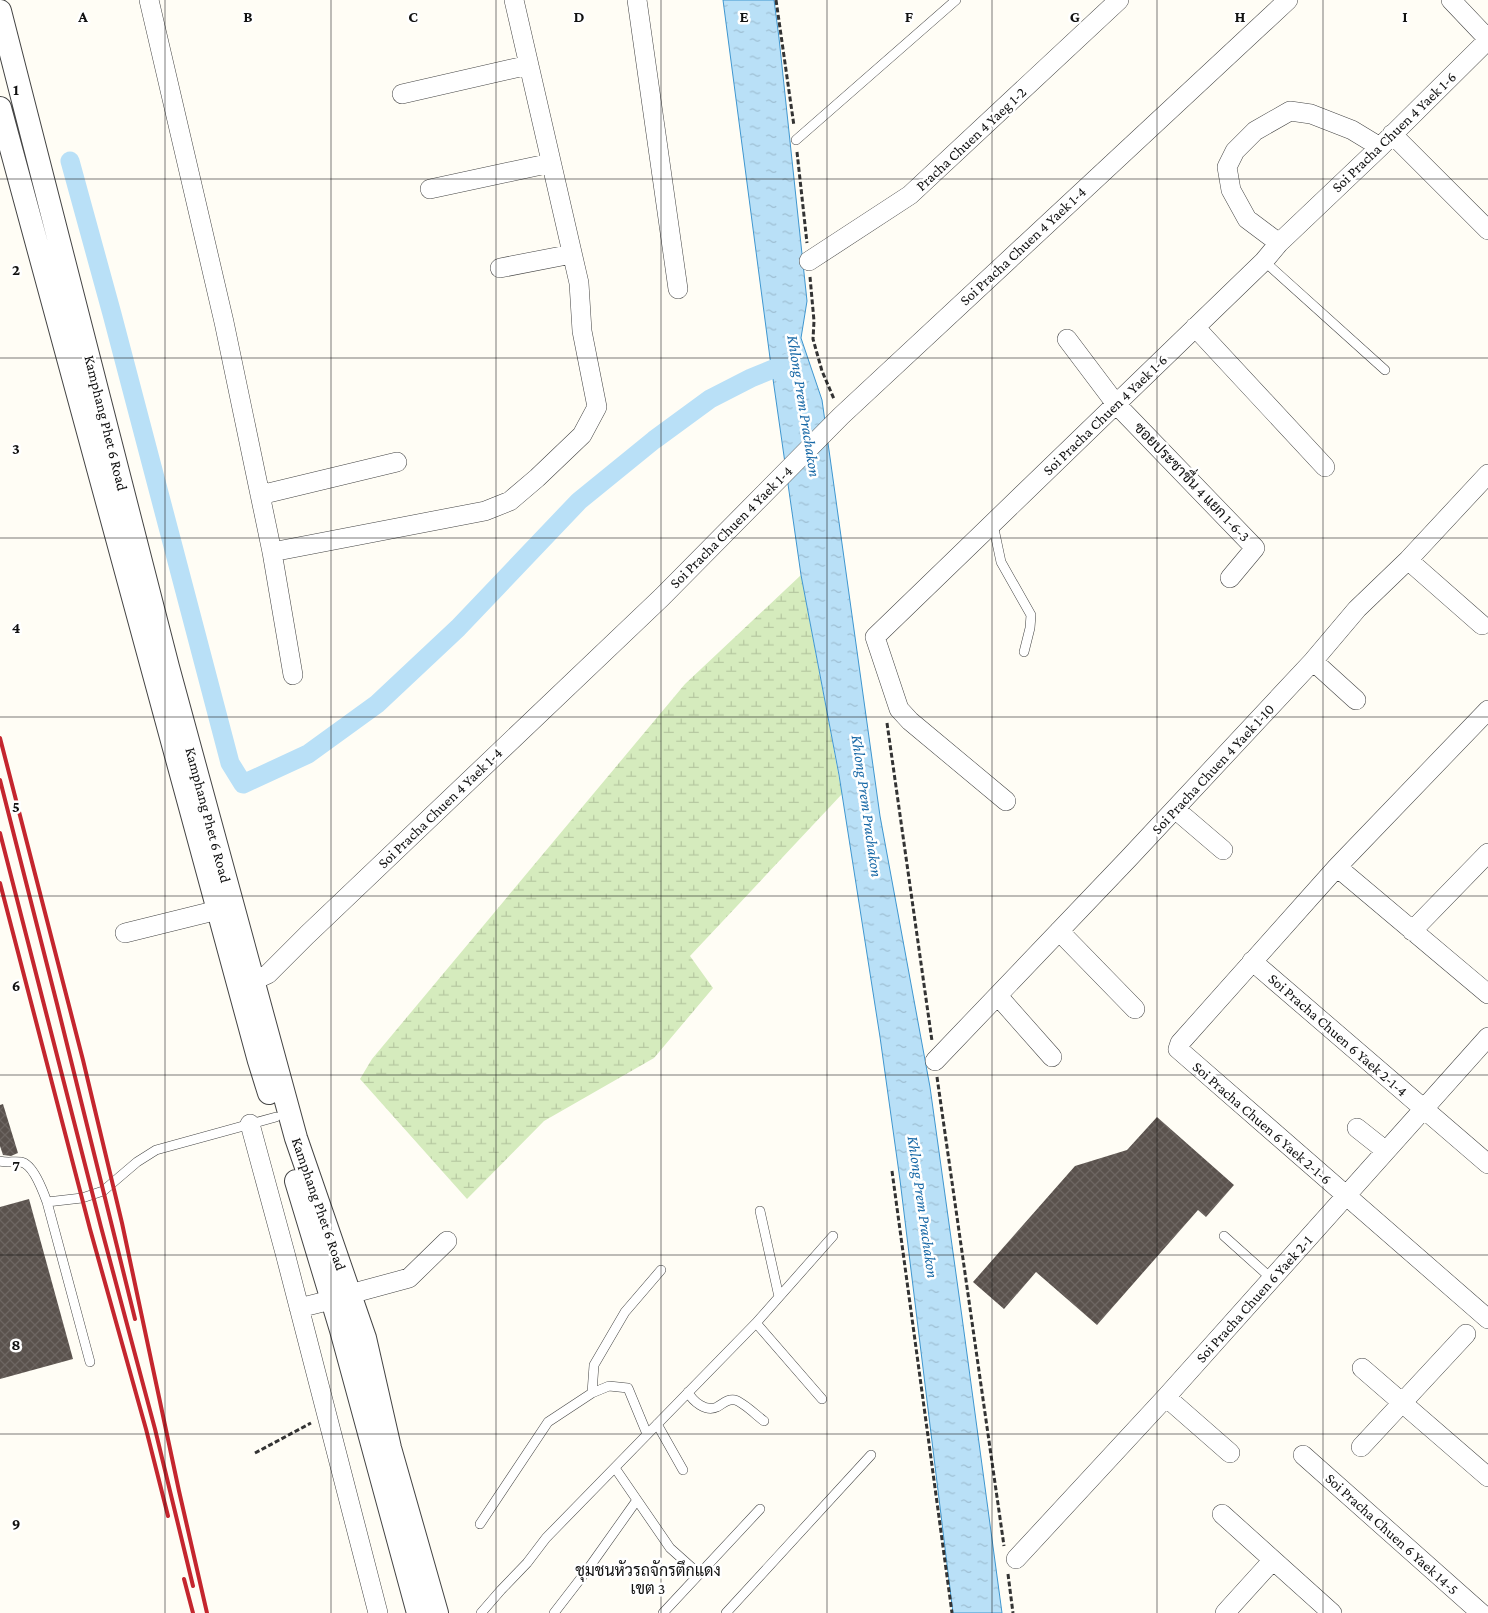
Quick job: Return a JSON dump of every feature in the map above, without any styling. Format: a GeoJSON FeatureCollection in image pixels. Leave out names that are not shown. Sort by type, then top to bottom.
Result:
{"type":"FeatureCollection","features":[{"type":"Feature","properties":{"kind":"street"},"geometry":{"type":"LineString","coordinates":[[149,0],[224,322],[272,552],[292,675]]}},
{"type":"Feature","properties":{"kind":"street"},"geometry":{"type":"LineString","coordinates":[[272,552],[485,511],[510,501],[582,435],[597,408],[582,331],[579,284],[514,0]]}},
{"type":"Feature","properties":{"kind":"street"},"geometry":{"type":"LineString","coordinates":[[637,0],[678,289]]}},
{"type":"Feature","properties":{"kind":"street","name":"Pracha Chuen 4 Yaeg 1-2"},"geometry":{"type":"LineString","coordinates":[[809,261],[910,195],[1119,0]]}},
{"type":"Feature","properties":{"kind":"street","name":"Soi Pracha Chuen 4 Yaek 1-4"},"geometry":{"type":"LineString","coordinates":[[245,982],[268,974],[662,597],[841,416],[1288,0]]}},
{"type":"Feature","properties":{"kind":"street"},"geometry":{"type":"LineString","coordinates":[[1451,0],[1488,39]]}},
{"type":"Feature","properties":{"kind":"street","name":"Kamphang Phet 6 Road"},"geometry":{"type":"LineString","coordinates":[[0,11],[168,667],[245,982],[258,1061],[276,1117],[341,1297],[365,1338],[390,1448],[437,1613]]}},
{"type":"Feature","properties":{"kind":"street","name":"Soi Pracha Chuen 4 Yaek 1-6"},"geometry":{"type":"LineString","coordinates":[[1006,800],[910,721],[900,709],[875,637],[1264,261],[1279,242],[1488,39]]}},
{"type":"Feature","properties":{"kind":"street"},"geometry":{"type":"LineString","coordinates":[[402,94],[529,65]]}},
{"type":"Feature","properties":{"kind":"street","name":"Kamphang Phet 6 Road"},"geometry":{"type":"LineString","coordinates":[[0,108],[218,910],[245,982],[296,1138],[341,1297],[344,1339],[418,1613]]}},
{"type":"Feature","properties":{"kind":"street"},"geometry":{"type":"LineString","coordinates":[[1279,242],[1247,219],[1231,190],[1227,167],[1235,151],[1255,131],[1290,112],[1311,114],[1352,130],[1386,140],[1488,230]]}},
{"type":"Feature","properties":{"kind":"street"},"geometry":{"type":"LineString","coordinates":[[430,189],[551,163]]}},
{"type":"Feature","properties":{"kind":"street"},"geometry":{"type":"LineString","coordinates":[[500,268],[572,254]]}},
{"type":"Feature","properties":{"kind":"street"},"geometry":{"type":"LineString","coordinates":[[1195,327],[1325,467]]}},
{"type":"Feature","properties":{"kind":"street","name":"ซอยประชาชื่น 4 แยก 1-6-3"},"geometry":{"type":"LineString","coordinates":[[1067,338],[1116,404],[1255,548],[1230,578]]}},
{"type":"Feature","properties":{"kind":"street"},"geometry":{"type":"LineString","coordinates":[[260,495],[397,462]]}},
{"type":"Feature","properties":{"kind":"street","name":"Soi Pracha Chuen 4 Yaek 1-10"},"geometry":{"type":"LineString","coordinates":[[935,1061],[1313,662],[1357,610],[1408,560],[1488,474]]}},
{"type":"Feature","properties":{"kind":"street"},"geometry":{"type":"LineString","coordinates":[[1408,560],[1482,625]]}},
{"type":"Feature","properties":{"kind":"street"},"geometry":{"type":"LineString","coordinates":[[1313,662],[1356,700]]}},
{"type":"Feature","properties":{"kind":"street"},"geometry":{"type":"LineString","coordinates":[[1252,961],[1337,867],[1488,710]]}},
{"type":"Feature","properties":{"kind":"street"},"geometry":{"type":"LineString","coordinates":[[1175,809],[1223,850]]}},
{"type":"Feature","properties":{"kind":"street"},"geometry":{"type":"LineString","coordinates":[[1412,931],[1488,853]]}},
{"type":"Feature","properties":{"kind":"street"},"geometry":{"type":"LineString","coordinates":[[1337,867],[1488,994]]}},
{"type":"Feature","properties":{"kind":"street"},"geometry":{"type":"LineString","coordinates":[[125,934],[218,910]]}},
{"type":"Feature","properties":{"kind":"street"},"geometry":{"type":"LineString","coordinates":[[1059,931],[1135,1009]]}},
{"type":"Feature","properties":{"kind":"street","name":"Soi Pracha Chuen 6 Yaek 2-1-6"},"geometry":{"type":"LineString","coordinates":[[1252,961],[1180,1043],[1178,1049],[1395,1240],[1488,1319]]}},
{"type":"Feature","properties":{"kind":"street","name":"Soi Pracha Chuen 6 Yaek 2-1-4"},"geometry":{"type":"LineString","coordinates":[[1252,961],[1488,1164]]}},
{"type":"Feature","properties":{"kind":"street"},"geometry":{"type":"LineString","coordinates":[[998,996],[1052,1057]]}},
{"type":"Feature","properties":{"kind":"street","name":"Soi Pracha Chuen 6 Yaek 2-1"},"geometry":{"type":"LineString","coordinates":[[1009,1558],[1166,1397],[1488,1037]]}},
{"type":"Feature","properties":{"kind":"street"},"geometry":{"type":"LineString","coordinates":[[250,1124],[378,1613]]}},
{"type":"Feature","properties":{"kind":"street"},"geometry":{"type":"LineString","coordinates":[[1357,1128],[1386,1151]]}},
{"type":"Feature","properties":{"kind":"street"},"geometry":{"type":"LineString","coordinates":[[299,1308],[409,1278],[447,1241]]}},
{"type":"Feature","properties":{"kind":"street"},"geometry":{"type":"LineString","coordinates":[[1362,1447],[1466,1334]]}},
{"type":"Feature","properties":{"kind":"street"},"geometry":{"type":"LineString","coordinates":[[1362,1368],[1488,1477]]}},
{"type":"Feature","properties":{"kind":"street"},"geometry":{"type":"LineString","coordinates":[[1166,1397],[1230,1453]]}},
{"type":"Feature","properties":{"kind":"street","name":"Soi Pracha Chuen 6 Yaek 14-5"},"geometry":{"type":"LineString","coordinates":[[1303,1455],[1480,1613]]}},
{"type":"Feature","properties":{"kind":"street"},"geometry":{"type":"LineString","coordinates":[[1222,1514],[1332,1613]]}},
{"type":"Feature","properties":{"kind":"street"},"geometry":{"type":"LineString","coordinates":[[1225,1613],[1273,1560]]}},
{"type":"Feature","properties":{"kind":"lane"},"geometry":{"type":"LineString","coordinates":[[796,140],[956,0]]}},
{"type":"Feature","properties":{"kind":"lane"},"geometry":{"type":"LineString","coordinates":[[1264,261],[1385,370]]}},
{"type":"Feature","properties":{"kind":"lane"},"geometry":{"type":"LineString","coordinates":[[993,524],[1001,562],[1031,615],[1024,652]]}},
{"type":"Feature","properties":{"kind":"lane"},"geometry":{"type":"LineString","coordinates":[[47,1202],[93,1196],[104,1191],[137,1162],[156,1150],[276,1117]]}},
{"type":"Feature","properties":{"kind":"lane"},"geometry":{"type":"LineString","coordinates":[[0,1161],[20,1162],[28,1166],[40,1184],[47,1202],[90,1362]]}},
{"type":"Feature","properties":{"kind":"lane"},"geometry":{"type":"LineString","coordinates":[[760,1211],[779,1297]]}},
{"type":"Feature","properties":{"kind":"lane"},"geometry":{"type":"LineString","coordinates":[[481,1613],[527,1564],[546,1538],[756,1323],[833,1236]]}},
{"type":"Feature","properties":{"kind":"lane"},"geometry":{"type":"LineString","coordinates":[[1224,1236],[1272,1279]]}},
{"type":"Feature","properties":{"kind":"lane"},"geometry":{"type":"LineString","coordinates":[[592,1393],[594,1365],[625,1312],[661,1270]]}},
{"type":"Feature","properties":{"kind":"lane"},"geometry":{"type":"LineString","coordinates":[[756,1323],[822,1399]]}},
{"type":"Feature","properties":{"kind":"lane"},"geometry":{"type":"LineString","coordinates":[[480,1524],[548,1422],[592,1393],[609,1386],[628,1388],[647,1434]]}},
{"type":"Feature","properties":{"kind":"lane"},"geometry":{"type":"LineString","coordinates":[[688,1392],[691,1399],[703,1408],[715,1408],[727,1400],[738,1400],[764,1421]]}},
{"type":"Feature","properties":{"kind":"lane"},"geometry":{"type":"LineString","coordinates":[[657,1424],[683,1470]]}},
{"type":"Feature","properties":{"kind":"lane"},"geometry":{"type":"LineString","coordinates":[[726,1613],[871,1455]]}},
{"type":"Feature","properties":{"kind":"lane"},"geometry":{"type":"LineString","coordinates":[[615,1468],[670,1548],[699,1574]]}},
{"type":"Feature","properties":{"kind":"lane"},"geometry":{"type":"LineString","coordinates":[[554,1613],[637,1500]]}},
{"type":"Feature","properties":{"kind":"lane"},"geometry":{"type":"LineString","coordinates":[[663,1613],[760,1509]]}},
{"type":"Feature","properties":{"kind":"path"},"geometry":{"type":"LineString","coordinates":[[776,0],[796,140],[809,261],[814,321],[813,339],[822,371],[841,416]]}},
{"type":"Feature","properties":{"kind":"path"},"geometry":{"type":"LineString","coordinates":[[886,716],[1009,1558],[1013,1613]]}},
{"type":"Feature","properties":{"kind":"path"},"geometry":{"type":"LineString","coordinates":[[892,1171],[952,1613]]}},
{"type":"Feature","properties":{"kind":"path"},"geometry":{"type":"LineString","coordinates":[[255,1453],[327,1415]]}},
{"type":"Feature","properties":{"kind":"green space"},"geometry":{"type":"Polygon","coordinates":[[[801,575],[842,794],[690,956],[713,988],[654,1058],[544,1121],[467,1199],[360,1079],[372,1059],[685,684],[801,575]]]}},
{"type":"Feature","properties":{"kind":"water","name":"Khlong Prem Prachakon"},"geometry":{"type":"Polygon","coordinates":[[[723,0],[774,0],[807,301],[801,338],[822,400],[880,816],[930,1087],[1002,1613],[953,1613],[900,1180],[880,1037],[839,775],[801,575],[770,358],[723,0]]]}},
{"type":"Feature","properties":{"kind":"building"},"geometry":{"type":"Polygon","coordinates":[[[3,1104],[18,1153],[11,1156],[3,1155],[0,1146],[0,1105],[3,1104]]]}},
{"type":"Feature","properties":{"kind":"building"},"geometry":{"type":"Polygon","coordinates":[[[1157,1117],[1234,1185],[1206,1217],[1198,1210],[1097,1325],[1036,1272],[1004,1309],[973,1282],[1075,1166],[1127,1150],[1157,1117]]]}},
{"type":"Feature","properties":{"kind":"building"},"geometry":{"type":"Polygon","coordinates":[[[29,1199],[73,1359],[0,1379],[0,1207],[29,1199]]]}},
{"type":"Feature","properties":{"kind":"waterway","name":"Khlong Prem Prachakon"},"geometry":{"type":"LineString","coordinates":[[70,161],[230,763],[243,784],[308,754],[377,704],[458,628],[579,501],[654,440],[710,399],[751,378],[795,360]]}},
{"type":"Feature","properties":{"kind":"railway"},"geometry":{"type":"LineString","coordinates":[[0,738],[83,1060],[122,1223],[207,1613]]}},
{"type":"Feature","properties":{"kind":"railway"},"geometry":{"type":"LineString","coordinates":[[0,780],[135,1319]]}},
{"type":"Feature","properties":{"kind":"railway"},"geometry":{"type":"LineString","coordinates":[[0,833],[155,1429],[193,1586]]}},
{"type":"Feature","properties":{"kind":"railway"},"geometry":{"type":"LineString","coordinates":[[0,883],[90,1229],[146,1429],[168,1516]]}},
{"type":"Feature","properties":{"kind":"railway"},"geometry":{"type":"LineString","coordinates":[[184,1579],[193,1613]]}},
{"type":"Feature","properties":{"kind":"district","name":"ชุมชนหัวรถจักรตึกแดง เขต 3"},"geometry":{"type":"Point","coordinates":[648,1579]}}]}
